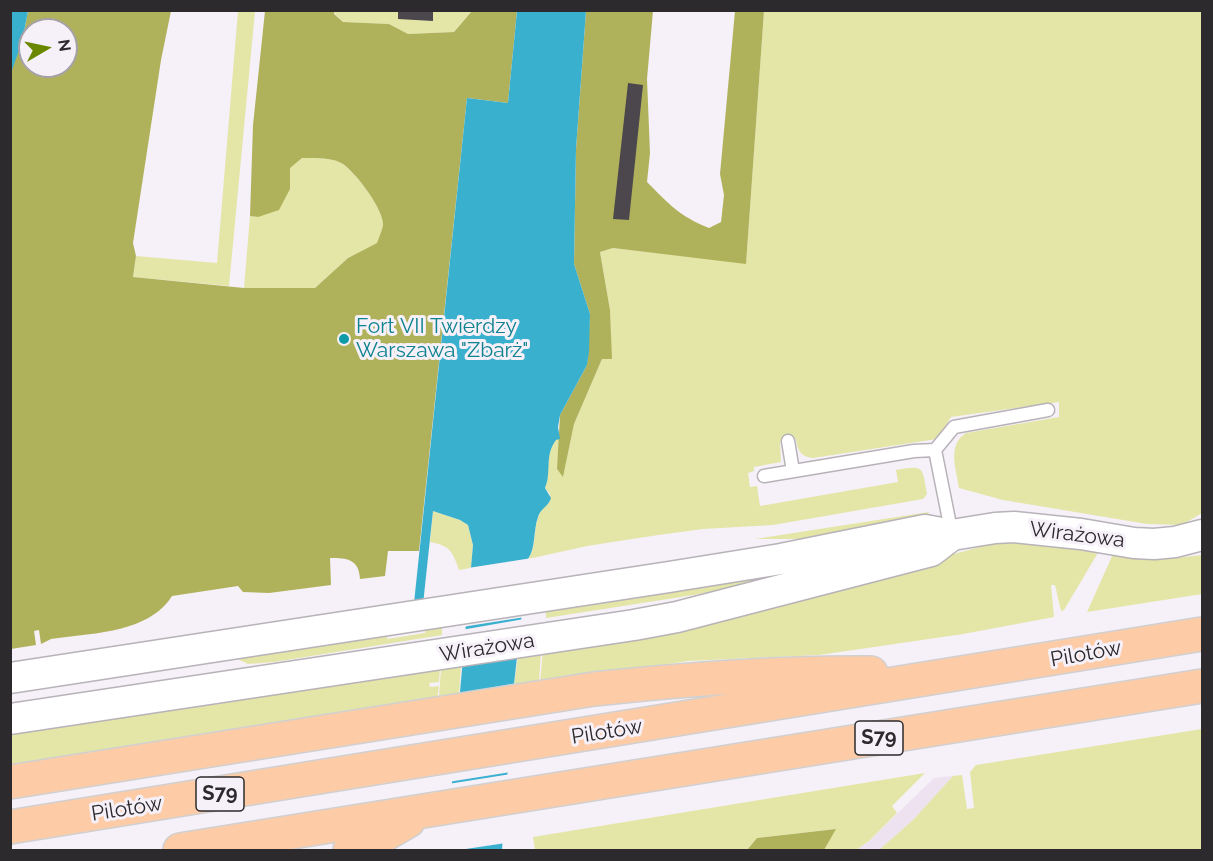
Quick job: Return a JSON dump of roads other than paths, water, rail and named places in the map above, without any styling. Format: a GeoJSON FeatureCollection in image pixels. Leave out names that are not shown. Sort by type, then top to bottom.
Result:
{"type":"FeatureCollection","features":[{"type":"Feature","properties":{"kind":"highway","name":"Pilotów"},"geometry":{"type":"LineString","coordinates":[[10,828],[1203,634]]}},
{"type":"Feature","properties":{"kind":"highway"},"geometry":{"type":"LineString","coordinates":[[10,782],[647,683],[805,673],[963,674]]}},
{"type":"Feature","properties":{"kind":"highway","name":"S79"},"geometry":{"type":"LineString","coordinates":[[180,850],[1203,686]]}},
{"type":"Feature","properties":{"kind":"highway"},"geometry":{"type":"LineString","coordinates":[[350,850],[363,847],[428,810]]}},
{"type":"Feature","properties":{"kind":"street","name":"Wirażowa"},"geometry":{"type":"LineString","coordinates":[[10,678],[781,559],[925,530],[952,535],[1014,527],[1154,544],[1175,542],[1203,535]]}},
{"type":"Feature","properties":{"kind":"street","name":"Wirażowa"},"geometry":{"type":"LineString","coordinates":[[10,719],[547,639],[677,617],[931,551],[952,535]]}},
{"type":"Feature","properties":{"kind":"lane"},"geometry":{"type":"LineString","coordinates":[[764,476],[914,451],[935,450],[954,427],[1048,410]]}},
{"type":"Feature","properties":{"kind":"lane"},"geometry":{"type":"LineString","coordinates":[[788,441],[793,471]]}},
{"type":"Feature","properties":{"kind":"lane"},"geometry":{"type":"LineString","coordinates":[[935,450],[952,535]]}},
{"type":"Feature","properties":{"kind":"water"},"geometry":{"type":"Polygon","coordinates":[[[11,10],[28,11],[27,18],[18,18],[18,53],[11,73],[11,10]]]}},
{"type":"Feature","properties":{"kind":"water"},"geometry":{"type":"Polygon","coordinates":[[[517,11],[586,11],[576,149],[574,264],[590,314],[589,351],[587,365],[560,415],[558,427],[560,439],[556,440],[550,452],[545,488],[551,498],[538,517],[531,555],[528,559],[514,684],[502,850],[446,850],[473,545],[468,525],[433,511],[421,623],[412,622],[467,98],[508,103],[517,11]]]}},
{"type":"Feature","properties":{"kind":"place","name":"Fort VII Twierdzy Warszawa \"Zbarż\""},"geometry":{"type":"Point","coordinates":[344,339]}}]}
